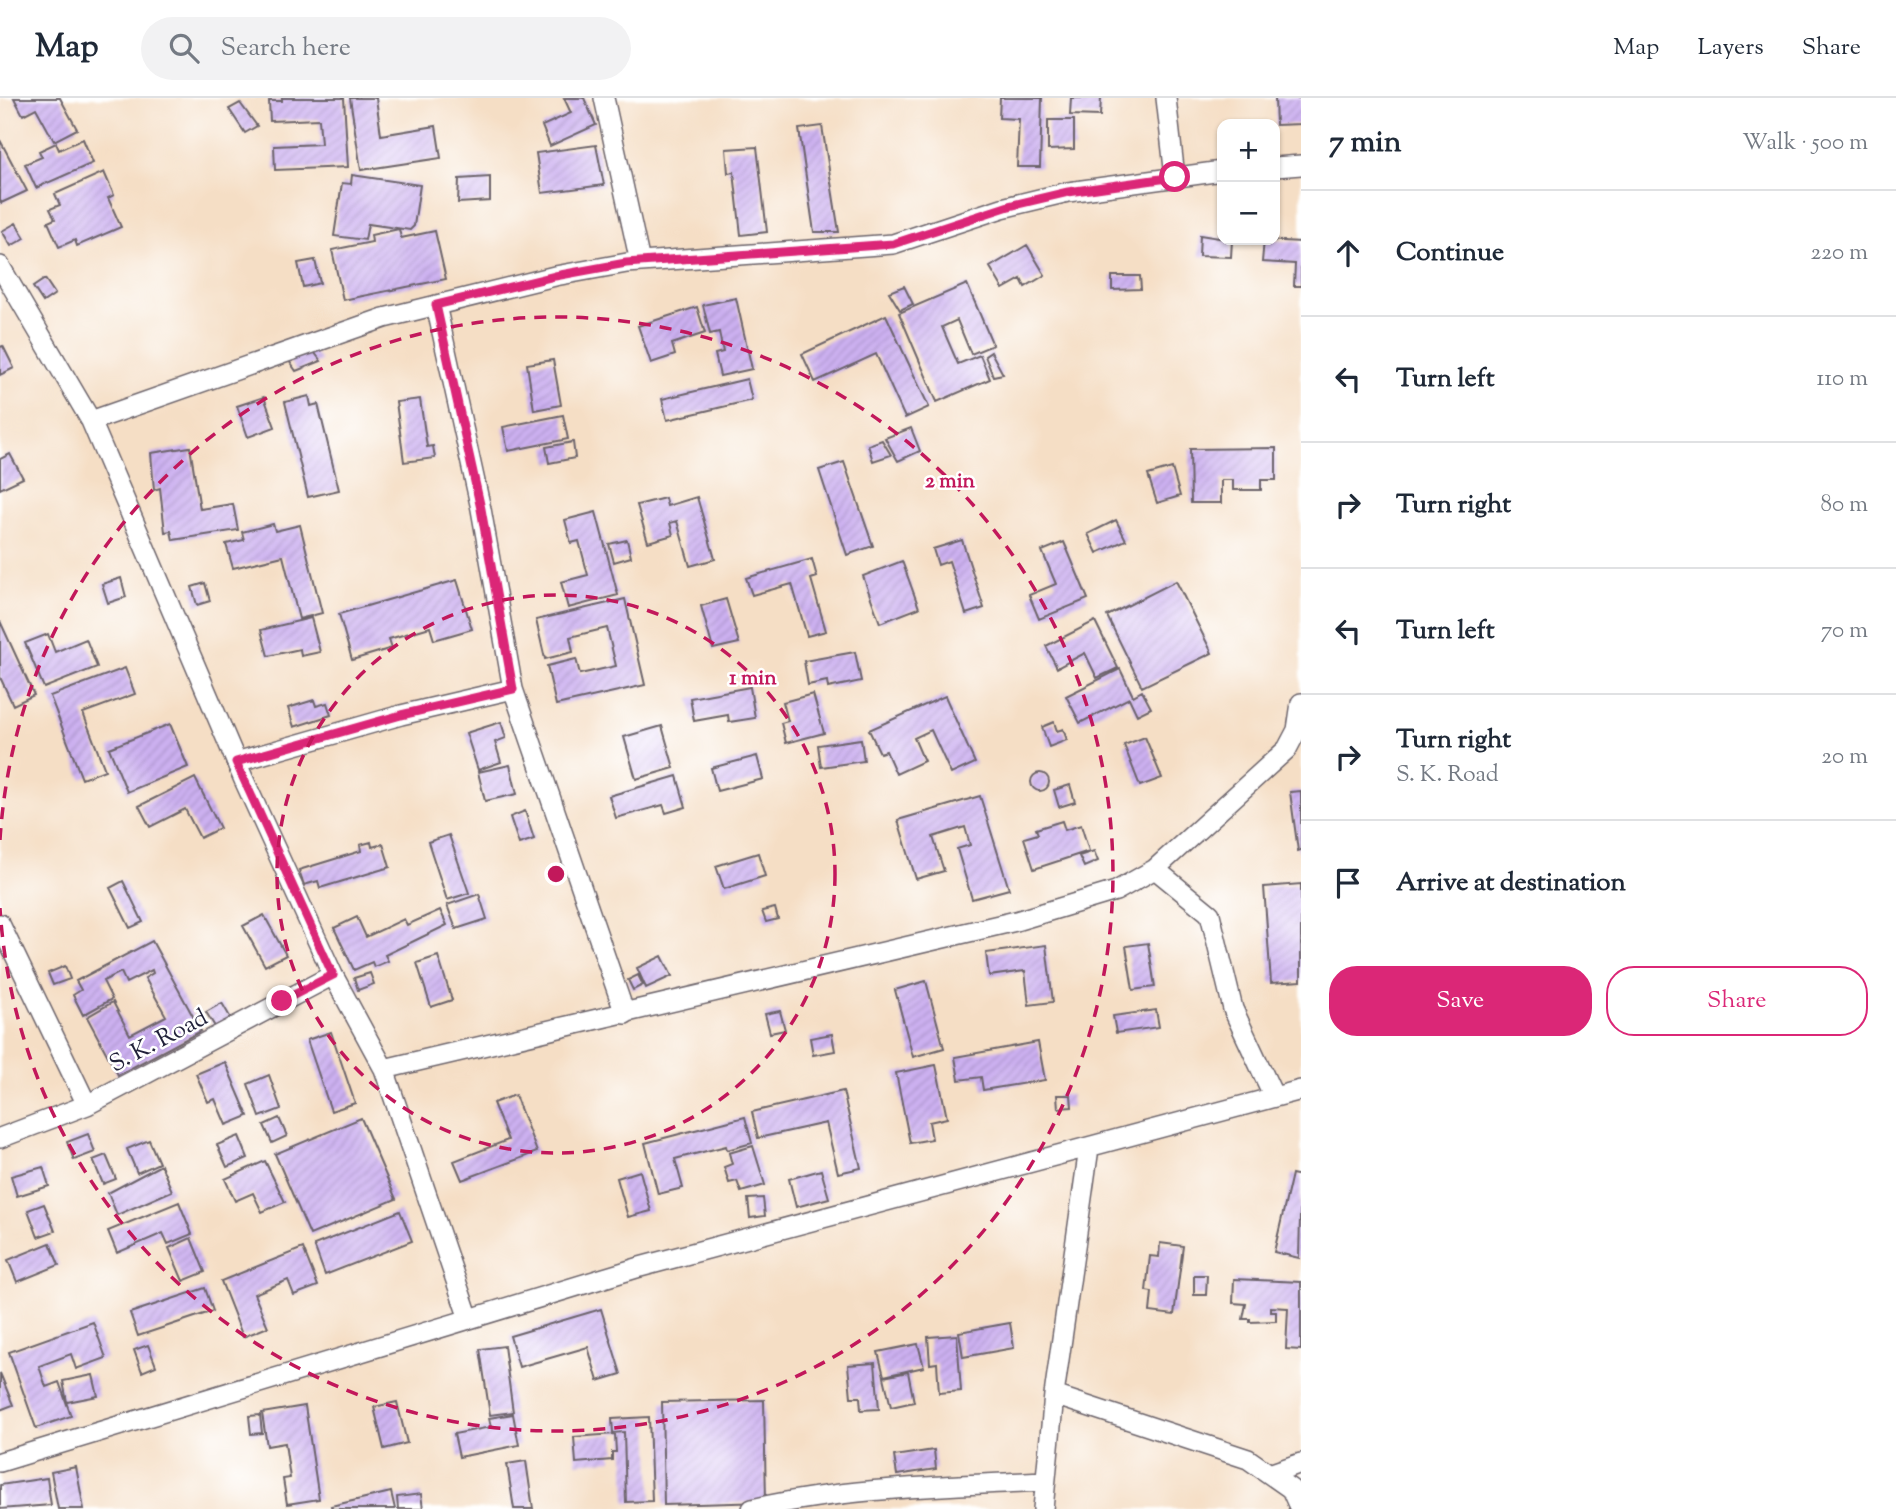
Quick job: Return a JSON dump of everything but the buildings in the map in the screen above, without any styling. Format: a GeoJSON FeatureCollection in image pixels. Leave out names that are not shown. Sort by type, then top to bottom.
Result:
{"type":"FeatureCollection","features":[{"type":"Feature","properties":{"kind":"street"},"geometry":{"type":"LineString","coordinates":[[604,98],[640,262]]}},
{"type":"Feature","properties":{"kind":"street"},"geometry":{"type":"LineString","coordinates":[[1166,98],[1175,177]]}},
{"type":"Feature","properties":{"kind":"street"},"geometry":{"type":"LineString","coordinates":[[1280,167],[1301,165]]}},
{"type":"Feature","properties":{"kind":"street"},"geometry":{"type":"LineString","coordinates":[[91,421],[384,318],[555,276],[640,262],[893,244],[1009,206],[1068,192],[1217,172]]}},
{"type":"Feature","properties":{"kind":"street"},"geometry":{"type":"LineString","coordinates":[[0,266],[91,421],[236,762],[333,975],[384,1069],[469,1319]]}},
{"type":"Feature","properties":{"kind":"street"},"geometry":{"type":"LineString","coordinates":[[436,305],[481,509],[513,689],[625,1014]]}},
{"type":"Feature","properties":{"kind":"street"},"geometry":{"type":"LineString","coordinates":[[236,762],[401,715],[513,689]]}},
{"type":"Feature","properties":{"kind":"street"},"geometry":{"type":"LineString","coordinates":[[384,1069],[1016,921],[1116,891],[1156,869],[1287,749],[1299,731],[1301,703]]}},
{"type":"Feature","properties":{"kind":"street"},"geometry":{"type":"LineString","coordinates":[[1156,869],[1210,914],[1233,1009],[1274,1097]]}},
{"type":"Feature","properties":{"kind":"street"},"geometry":{"type":"LineString","coordinates":[[0,924],[86,1105]]}},
{"type":"Feature","properties":{"kind":"street","name":"S. K. Road"},"geometry":{"type":"LineString","coordinates":[[0,1138],[86,1105],[333,975]]}},
{"type":"Feature","properties":{"kind":"street"},"geometry":{"type":"LineString","coordinates":[[0,1462],[640,1267],[1301,1090]]}},
{"type":"Feature","properties":{"kind":"street"},"geometry":{"type":"LineString","coordinates":[[1043,1509],[1054,1395],[1089,1148]]}},
{"type":"Feature","properties":{"kind":"street"},"geometry":{"type":"LineString","coordinates":[[1054,1395],[1248,1459],[1272,1473],[1291,1489],[1300,1509]]}},
{"type":"Feature","properties":{"kind":"street"},"geometry":{"type":"LineString","coordinates":[[1272,1473],[1301,1463]]}},
{"type":"Feature","properties":{"kind":"street"},"geometry":{"type":"LineString","coordinates":[[752,1509],[808,1496],[1045,1481]]}},
{"type":"Feature","properties":{"kind":"route"},"geometry":{"type":"LineString","coordinates":[[282,1001],[333,975],[236,762],[401,715],[513,689],[481,509],[436,305],[555,276],[626,263],[893,244],[1009,206],[1068,192],[1175,177]]}}]}
